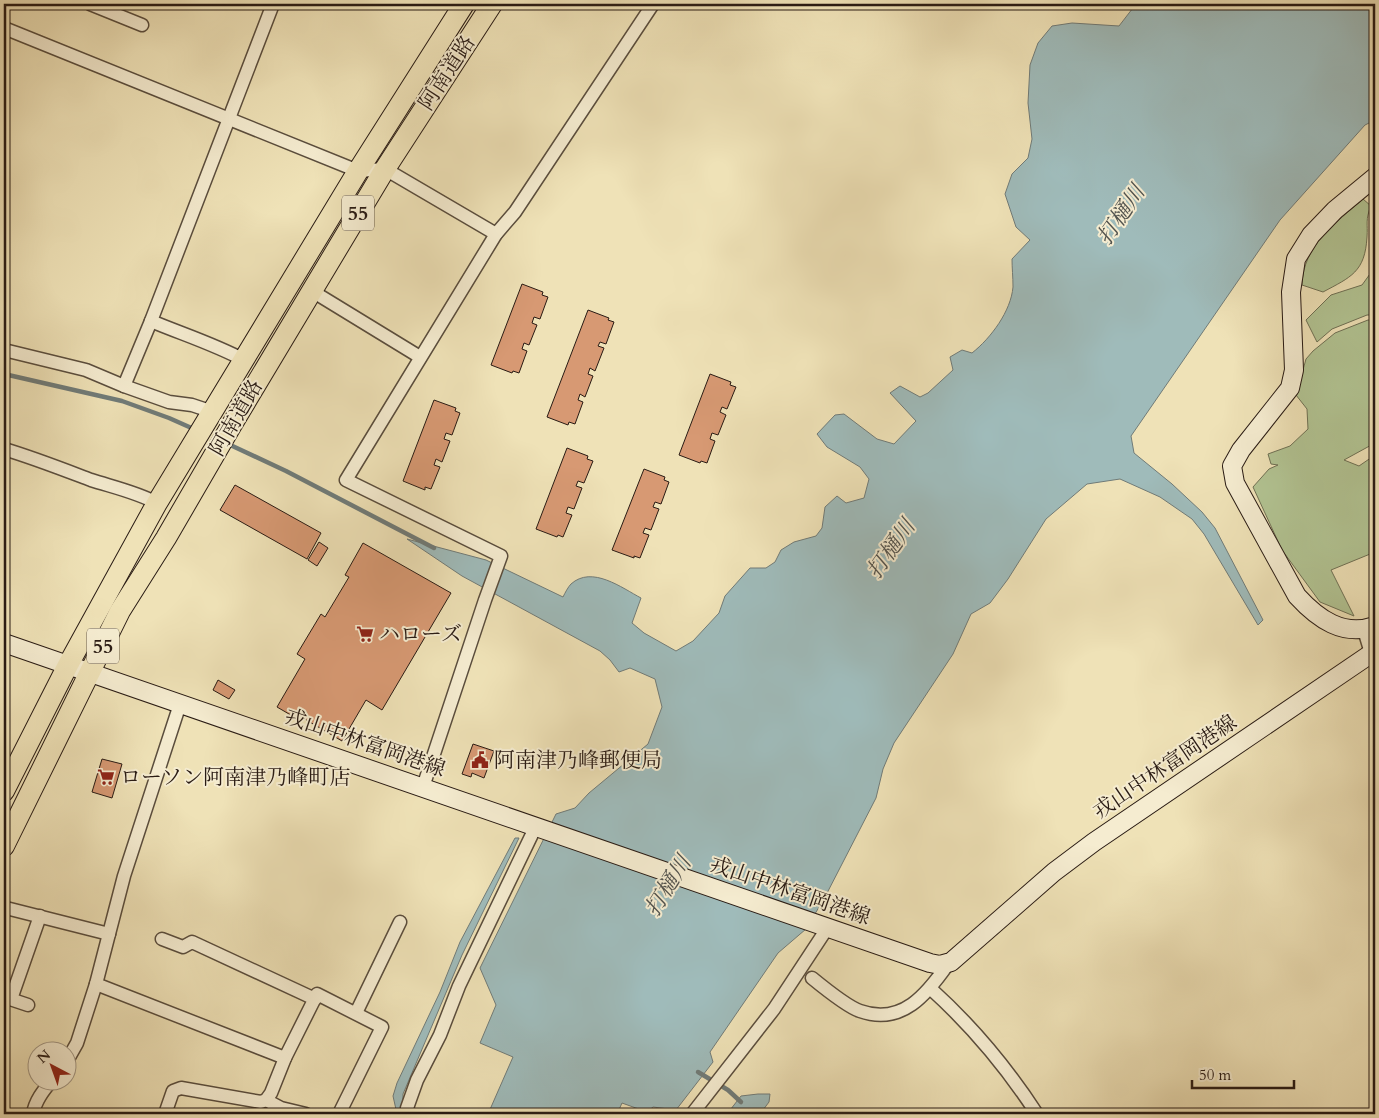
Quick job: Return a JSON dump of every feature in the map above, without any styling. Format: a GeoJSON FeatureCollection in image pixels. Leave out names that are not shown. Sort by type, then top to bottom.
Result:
{"type":"FeatureCollection","features":[{"type":"Feature","properties":{"kind":"highway","name":"阿南道路"},"geometry":{"type":"LineString","coordinates":[[4,791],[68,665],[157,503],[358,171],[464,4]]}},
{"type":"Feature","properties":{"kind":"highway","name":"阿南道路"},"geometry":{"type":"LineString","coordinates":[[4,846],[120,611],[166,538],[385,169],[492,4]]}},
{"type":"Feature","properties":{"kind":"main road"},"geometry":{"type":"LineString","coordinates":[[1370,628],[1351,629],[1331,624],[1310,610],[1297,596],[1234,483],[1232,466],[1241,450],[1290,388],[1294,370],[1291,292],[1296,259],[1311,235],[1335,210],[1375,176]]}},
{"type":"Feature","properties":{"kind":"main road","name":"戎山中林富岡港線"},"geometry":{"type":"LineString","coordinates":[[4,643],[822,926],[940,965],[951,962],[1054,872],[1094,842],[1373,652]]}},
{"type":"Feature","properties":{"kind":"street"},"geometry":{"type":"LineString","coordinates":[[90,4],[142,25]]}},
{"type":"Feature","properties":{"kind":"street"},"geometry":{"type":"LineString","coordinates":[[124,386],[273,4]]}},
{"type":"Feature","properties":{"kind":"street"},"geometry":{"type":"LineString","coordinates":[[423,787],[501,556],[346,480],[496,234],[515,212],[653,4]]}},
{"type":"Feature","properties":{"kind":"street"},"geometry":{"type":"LineString","coordinates":[[4,28],[358,171],[385,169],[496,234]]}},
{"type":"Feature","properties":{"kind":"street"},"geometry":{"type":"LineString","coordinates":[[312,291],[420,357]]}},
{"type":"Feature","properties":{"kind":"street"},"geometry":{"type":"LineString","coordinates":[[150,320],[192,339],[212,344],[244,360]]}},
{"type":"Feature","properties":{"kind":"street"},"geometry":{"type":"LineString","coordinates":[[4,350],[86,370],[169,402],[192,406],[211,414]]}},
{"type":"Feature","properties":{"kind":"street"},"geometry":{"type":"LineString","coordinates":[[4,449],[143,496],[157,503]]}},
{"type":"Feature","properties":{"kind":"street"},"geometry":{"type":"LineString","coordinates":[[1370,628],[1373,652]]}},
{"type":"Feature","properties":{"kind":"street"},"geometry":{"type":"LineString","coordinates":[[77,1040],[96,984],[124,876],[180,704]]}},
{"type":"Feature","properties":{"kind":"street"},"geometry":{"type":"LineString","coordinates":[[410,1114],[408,1108],[418,1080],[440,1035],[459,986],[540,827]]}},
{"type":"Feature","properties":{"kind":"street"},"geometry":{"type":"LineString","coordinates":[[6,908],[109,934]]}},
{"type":"Feature","properties":{"kind":"street"},"geometry":{"type":"LineString","coordinates":[[28,1005],[8,998],[40,916]]}},
{"type":"Feature","properties":{"kind":"street"},"geometry":{"type":"LineString","coordinates":[[356,1014],[400,922]]}},
{"type":"Feature","properties":{"kind":"street"},"geometry":{"type":"LineString","coordinates":[[692,1114],[774,1009],[822,926]]}},
{"type":"Feature","properties":{"kind":"street"},"geometry":{"type":"LineString","coordinates":[[162,939],[183,947],[192,942],[315,999]]}},
{"type":"Feature","properties":{"kind":"street"},"geometry":{"type":"LineString","coordinates":[[812,978],[858,1011],[880,1016],[907,1008],[936,994],[948,964]]}},
{"type":"Feature","properties":{"kind":"street"},"geometry":{"type":"LineString","coordinates":[[96,984],[285,1058]]}},
{"type":"Feature","properties":{"kind":"street"},"geometry":{"type":"LineString","coordinates":[[165,1114],[173,1092],[182,1088],[261,1102],[266,1100],[317,994],[382,1027],[339,1114]]}},
{"type":"Feature","properties":{"kind":"street"},"geometry":{"type":"LineString","coordinates":[[936,994],[981,1038],[1018,1085],[1037,1114]]}},
{"type":"Feature","properties":{"kind":"street"},"geometry":{"type":"LineString","coordinates":[[33,1114],[34,1106],[44,1090]]}},
{"type":"Feature","properties":{"kind":"street"},"geometry":{"type":"LineString","coordinates":[[266,1100],[281,1108],[306,1114]]}},
{"type":"Feature","properties":{"kind":"green space"},"geometry":{"type":"Polygon","coordinates":[[[1363,199],[1371,206],[1367,219],[1366,249],[1360,266],[1349,277],[1323,292],[1302,285],[1308,258],[1315,247],[1332,226],[1363,199]]]}},
{"type":"Feature","properties":{"kind":"green space"},"geometry":{"type":"Polygon","coordinates":[[[1375,267],[1375,315],[1367,315],[1332,329],[1317,342],[1306,320],[1331,295],[1362,285],[1375,267]]]}},
{"type":"Feature","properties":{"kind":"green space"},"geometry":{"type":"Polygon","coordinates":[[[1368,320],[1375,320],[1375,443],[1344,460],[1359,466],[1375,455],[1375,552],[1331,570],[1354,616],[1320,602],[1282,550],[1253,487],[1269,469],[1278,465],[1271,464],[1268,454],[1290,446],[1308,429],[1307,409],[1296,395],[1306,359],[1335,333],[1368,320]]]}},
{"type":"Feature","properties":{"kind":"water","name":"打樋川"},"geometry":{"type":"Polygon","coordinates":[[[1136,4],[1375,4],[1375,120],[1365,125],[1280,220],[1131,436],[1134,453],[1172,484],[1202,512],[1215,528],[1263,620],[1258,625],[1204,534],[1192,519],[1160,497],[1120,479],[1087,484],[1046,519],[1008,579],[990,603],[971,614],[953,654],[894,743],[883,769],[876,798],[825,897],[806,929],[778,953],[710,1052],[713,1062],[676,1110],[653,1107],[647,1112],[622,1103],[617,1114],[488,1114],[513,1057],[480,1043],[496,1005],[480,968],[556,814],[575,808],[589,793],[648,744],[662,707],[655,679],[630,668],[619,672],[600,651],[462,576],[407,539],[486,560],[563,597],[570,585],[579,579],[597,577],[607,580],[641,598],[632,623],[644,633],[676,651],[693,641],[719,613],[725,596],[750,568],[766,568],[775,562],[781,550],[794,542],[816,536],[822,528],[825,507],[837,496],[846,503],[864,498],[869,479],[860,467],[827,447],[817,434],[835,415],[844,414],[877,439],[894,444],[916,421],[890,393],[900,386],[920,397],[928,393],[953,370],[950,357],[962,350],[972,353],[993,332],[1004,314],[1011,296],[1013,287],[1012,259],[1030,240],[1016,227],[1005,194],[1012,174],[1028,158],[1032,139],[1028,103],[1030,65],[1038,43],[1052,26],[1072,23],[1119,26],[1136,4]]]}},
{"type":"Feature","properties":{"kind":"water"},"geometry":{"type":"Polygon","coordinates":[[[515,838],[519,838],[462,955],[403,1094],[403,1114],[397,1114],[393,1096],[397,1083],[440,992],[460,942],[515,838]]]}},
{"type":"Feature","properties":{"kind":"water"},"geometry":{"type":"Polygon","coordinates":[[[770,1094],[769,1102],[760,1114],[727,1114],[741,1096],[770,1094]]]}},
{"type":"Feature","properties":{"kind":"building"},"geometry":{"type":"Polygon","coordinates":[[[522,284],[543,292],[542,295],[548,297],[540,319],[534,317],[532,323],[537,325],[529,345],[524,343],[522,349],[527,351],[519,373],[513,371],[512,373],[491,365],[522,284]]]}},
{"type":"Feature","properties":{"kind":"building"},"geometry":{"type":"Polygon","coordinates":[[[588,310],[609,318],[608,320],[614,322],[606,344],[600,342],[598,346],[604,348],[595,371],[590,368],[588,374],[593,376],[585,397],[580,394],[578,400],[583,402],[575,424],[569,422],[568,425],[547,417],[588,310]]]}},
{"type":"Feature","properties":{"kind":"building"},"geometry":{"type":"Polygon","coordinates":[[[710,374],[731,382],[730,385],[736,387],[727,409],[722,407],[720,412],[726,415],[718,435],[712,433],[710,439],[715,441],[707,463],[701,461],[700,463],[679,455],[710,374]]]}},
{"type":"Feature","properties":{"kind":"building"},"geometry":{"type":"Polygon","coordinates":[[[434,400],[456,408],[455,411],[460,413],[452,435],[446,433],[444,439],[450,441],[442,462],[436,459],[434,465],[440,467],[431,489],[425,487],[425,490],[403,481],[434,400]]]}},
{"type":"Feature","properties":{"kind":"building"},"geometry":{"type":"Polygon","coordinates":[[[567,448],[588,456],[587,459],[593,461],[584,483],[578,481],[576,486],[582,488],[574,509],[568,507],[566,513],[572,515],[563,537],[558,535],[557,537],[536,529],[567,448]]]}},
{"type":"Feature","properties":{"kind":"building"},"geometry":{"type":"Polygon","coordinates":[[[644,469],[665,477],[664,480],[669,482],[661,504],[655,502],[653,507],[659,509],[651,530],[645,528],[643,533],[649,535],[640,558],[634,556],[634,558],[612,550],[644,469]]]}},
{"type":"Feature","properties":{"kind":"building"},"geometry":{"type":"Polygon","coordinates":[[[235,485],[321,533],[307,559],[220,510],[235,485]]]}},
{"type":"Feature","properties":{"kind":"building"},"geometry":{"type":"Polygon","coordinates":[[[319,542],[328,548],[317,566],[308,560],[319,542]]]}},
{"type":"Feature","properties":{"kind":"building"},"geometry":{"type":"Polygon","coordinates":[[[363,543],[451,593],[382,710],[366,700],[342,741],[303,718],[301,721],[277,707],[305,659],[297,654],[321,614],[325,617],[349,577],[345,575],[363,543]]]}},
{"type":"Feature","properties":{"kind":"building"},"geometry":{"type":"Polygon","coordinates":[[[218,680],[235,690],[229,699],[213,690],[218,680]]]}},
{"type":"Feature","properties":{"kind":"building"},"geometry":{"type":"Polygon","coordinates":[[[473,744],[494,751],[484,778],[472,773],[471,777],[462,774],[473,744]]]}},
{"type":"Feature","properties":{"kind":"building"},"geometry":{"type":"Polygon","coordinates":[[[102,759],[122,764],[112,798],[92,792],[102,759]]]}},
{"type":"Feature","properties":{"kind":"waterway"},"geometry":{"type":"LineString","coordinates":[[4,374],[122,401],[196,430]]}},
{"type":"Feature","properties":{"kind":"waterway"},"geometry":{"type":"LineString","coordinates":[[226,443],[286,471],[434,548]]}},
{"type":"Feature","properties":{"kind":"waterway"},"geometry":{"type":"LineString","coordinates":[[698,1072],[728,1090],[741,1102]]}},
{"type":"Feature","properties":{"kind":"place","name":"ハローズ"},"geometry":{"type":"Point","coordinates":[365,634]}},
{"type":"Feature","properties":{"kind":"place","name":"阿南津乃峰郵便局"},"geometry":{"type":"Point","coordinates":[480,760]}},
{"type":"Feature","properties":{"kind":"place","name":"ローソン阿南津乃峰町店"},"geometry":{"type":"Point","coordinates":[106,777]}}]}
